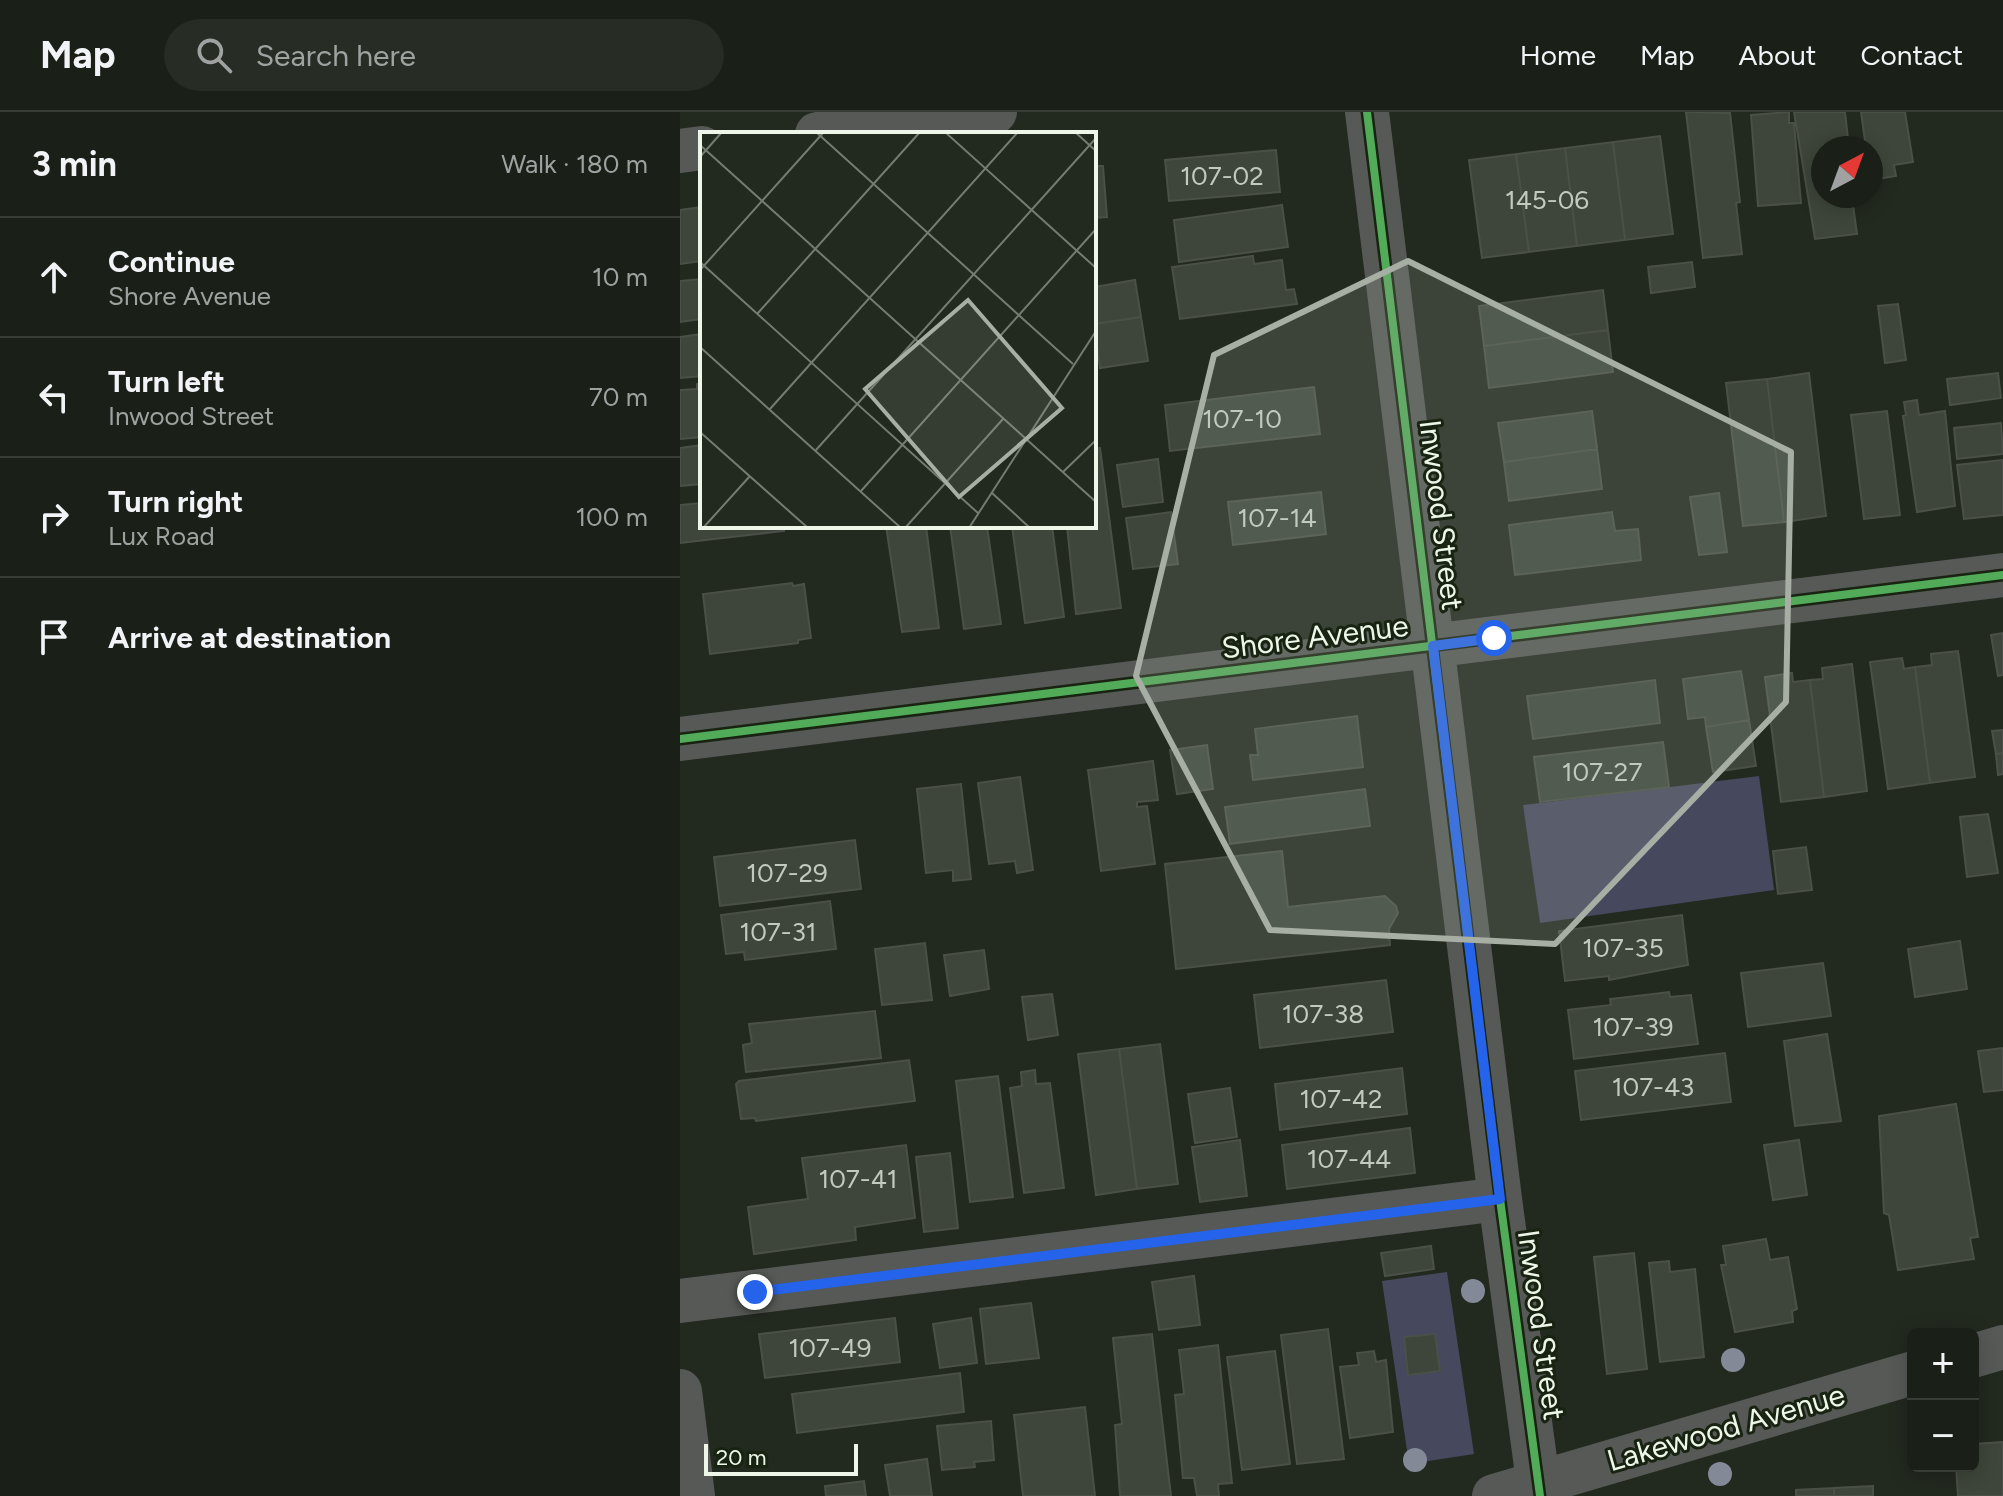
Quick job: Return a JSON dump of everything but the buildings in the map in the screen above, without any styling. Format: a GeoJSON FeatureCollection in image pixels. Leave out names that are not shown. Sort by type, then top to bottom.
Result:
{"type":"FeatureCollection","features":[{"type":"Feature","properties":{"kind":"street"},"geometry":{"type":"LineString","coordinates":[[833,132],[995,112]]}},
{"type":"Feature","properties":{"kind":"street","name":"Inwood Street"},"geometry":{"type":"LineString","coordinates":[[1367,112],[1500,1199],[1539,1490]]}},
{"type":"Feature","properties":{"kind":"street"},"geometry":{"type":"LineString","coordinates":[[680,151],[700,148]]}},
{"type":"Feature","properties":{"kind":"street","name":"Shore Avenue"},"geometry":{"type":"LineString","coordinates":[[680,739],[2003,575]]}},
{"type":"Feature","properties":{"kind":"street"},"geometry":{"type":"LineString","coordinates":[[680,1301],[1500,1199]]}},
{"type":"Feature","properties":{"kind":"street"},"geometry":{"type":"LineString","coordinates":[[1979,1354],[2003,1347]]}},
{"type":"Feature","properties":{"kind":"street","name":"Lakewood Avenue"},"geometry":{"type":"LineString","coordinates":[[1494,1496],[1539,1490],[1907,1375]]}},
{"type":"Feature","properties":{"kind":"street"},"geometry":{"type":"LineString","coordinates":[[680,1391],[693,1496]]}},
{"type":"Feature","properties":{"kind":"highlighted area"},"geometry":{"type":"Polygon","coordinates":[[[1408,261],[1791,452],[1786,702],[1555,944],[1270,930],[1136,676],[1214,355],[1408,261]]]}},
{"type":"Feature","properties":{"kind":"shaded area"},"geometry":{"type":"Polygon","coordinates":[[[1759,776],[1774,890],[1540,923],[1523,805],[1759,776]]]}},
{"type":"Feature","properties":{"kind":"shaded area"},"geometry":{"type":"Polygon","coordinates":[[[1447,1272],[1474,1454],[1409,1464],[1382,1281],[1447,1272]]]}},
{"type":"Feature","properties":{"kind":"cycle path"},"geometry":{"type":"LineString","coordinates":[[1367,112],[1500,1199],[1540,1496]]}},
{"type":"Feature","properties":{"kind":"cycle path"},"geometry":{"type":"LineString","coordinates":[[680,739],[2003,575]]}},
{"type":"Feature","properties":{"kind":"route"},"geometry":{"type":"LineString","coordinates":[[755,1292],[1500,1199],[1433,646],[1494,638]]}}]}
